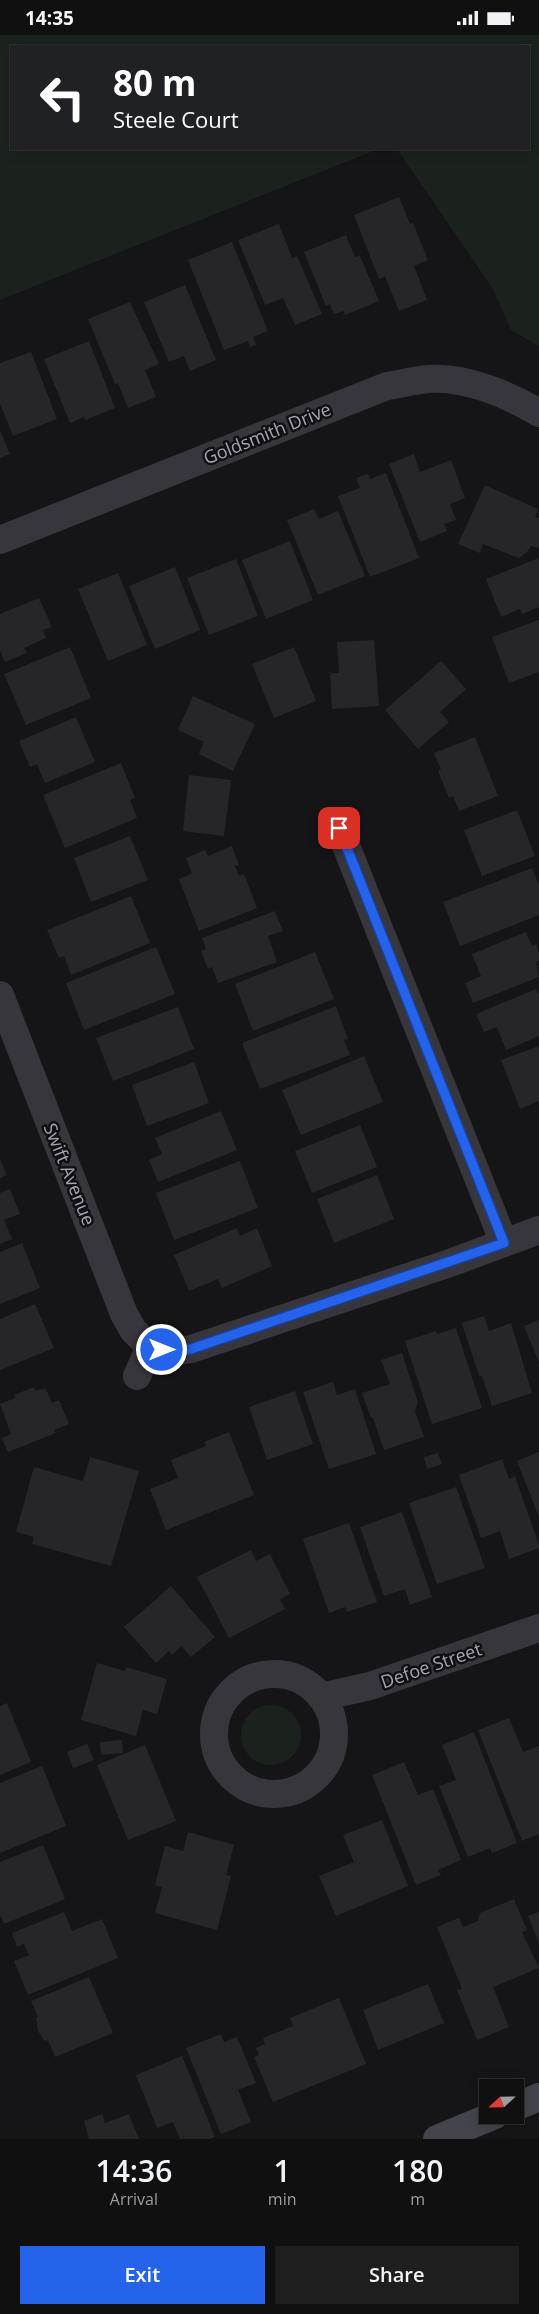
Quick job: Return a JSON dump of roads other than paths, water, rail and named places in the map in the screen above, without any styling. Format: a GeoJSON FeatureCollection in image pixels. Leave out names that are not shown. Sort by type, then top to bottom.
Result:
{"type":"FeatureCollection","features":[{"type":"Feature","properties":{"kind":"main road"},"geometry":{"type":"LineString","coordinates":[[524,2103],[539,2097]]}},
{"type":"Feature","properties":{"kind":"main road"},"geometry":{"type":"LineString","coordinates":[[437,2139],[479,2122]]}},
{"type":"Feature","properties":{"kind":"street","name":"Goldsmith Drive"},"geometry":{"type":"LineString","coordinates":[[0,540],[387,386],[430,379],[466,383],[513,397],[539,413]]}},
{"type":"Feature","properties":{"kind":"street"},"geometry":{"type":"LineString","coordinates":[[339,828],[504,1243]]}},
{"type":"Feature","properties":{"kind":"street","name":"Swift Avenue"},"geometry":{"type":"LineString","coordinates":[[0,995],[124,1314],[134,1331],[150,1347]]}},
{"type":"Feature","properties":{"kind":"street"},"geometry":{"type":"LineString","coordinates":[[137,1376],[150,1347],[171,1351],[191,1349],[539,1230]]}},
{"type":"Feature","properties":{"kind":"street","name":"Defoe Street"},"geometry":{"type":"LineString","coordinates":[[321,1697],[370,1686],[539,1627]]}},
{"type":"Feature","properties":{"kind":"street"},"geometry":{"type":"LineString","coordinates":[[267,1674],[287,1675],[306,1683],[321,1697],[331,1714],[335,1733],[332,1752],[323,1769],[310,1783],[292,1792],[273,1795],[254,1791],[245,1786],[237,1781],[224,1767],[216,1748],[215,1728],[220,1709],[232,1692],[248,1680],[267,1674]]}}]}
